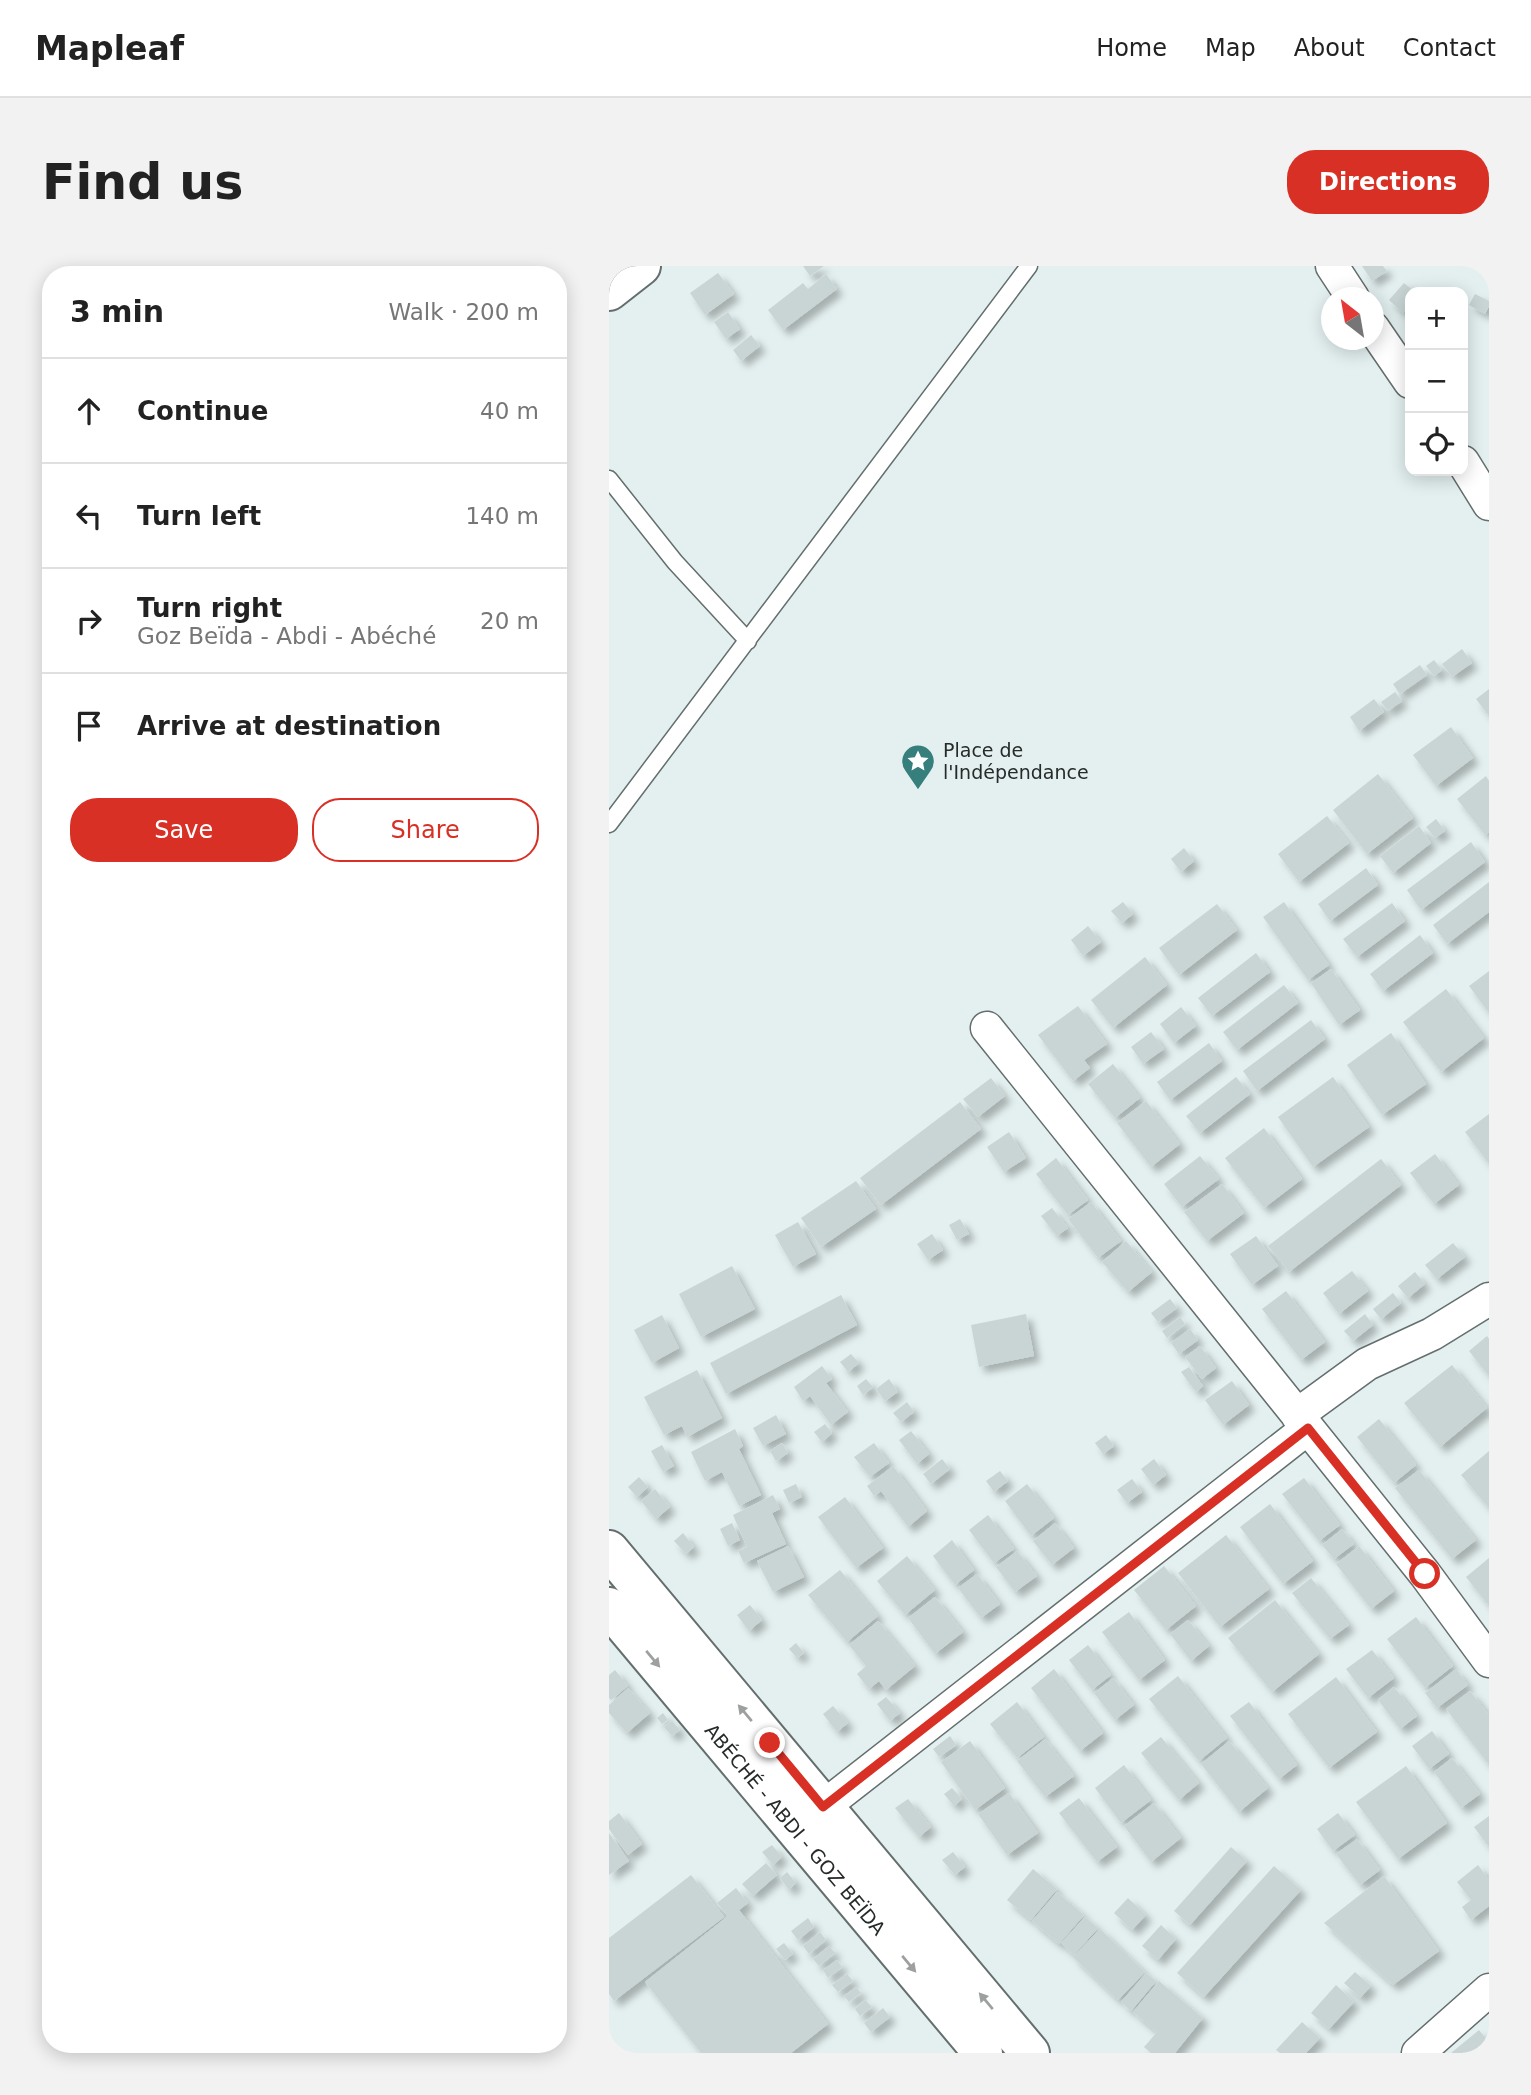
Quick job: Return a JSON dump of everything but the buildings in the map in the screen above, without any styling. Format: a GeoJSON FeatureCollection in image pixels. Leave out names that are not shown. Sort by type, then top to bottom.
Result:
{"type":"FeatureCollection","features":[{"type":"Feature","properties":{"kind":"main road"},"geometry":{"type":"LineString","coordinates":[[609,291],[641,266]]}},
{"type":"Feature","properties":{"kind":"main road"},"geometry":{"type":"LineString","coordinates":[[609,1550],[757,1755],[823,1807],[1030,2053]]}},
{"type":"Feature","properties":{"kind":"main road","name":"ABÉCHÉ - ABDI - GOZ BEÏDA"},"geometry":{"type":"LineString","coordinates":[[609,1606],[757,1755],[983,2053]]}},
{"type":"Feature","properties":{"kind":"street"},"geometry":{"type":"LineString","coordinates":[[1332,266],[1346,287]]}},
{"type":"Feature","properties":{"kind":"street"},"geometry":{"type":"LineString","coordinates":[[1384,343],[1405,374]]}},
{"type":"Feature","properties":{"kind":"street"},"geometry":{"type":"LineString","coordinates":[[1468,471],[1489,504]]}},
{"type":"Feature","properties":{"kind":"street"},"geometry":{"type":"LineString","coordinates":[[987,1028],[1425,1574],[1489,1661]]}},
{"type":"Feature","properties":{"kind":"street"},"geometry":{"type":"LineString","coordinates":[[823,1807],[1302,1421],[1367,1364],[1432,1334],[1489,1299]]}},
{"type":"Feature","properties":{"kind":"street"},"geometry":{"type":"LineString","coordinates":[[1418,2053],[1489,1990]]}},
{"type":"Feature","properties":{"kind":"lane"},"geometry":{"type":"LineString","coordinates":[[609,824],[1029,266]]}},
{"type":"Feature","properties":{"kind":"lane"},"geometry":{"type":"LineString","coordinates":[[609,479],[675,562],[748,641]]}},
{"type":"Feature","properties":{"kind":"place","name":"Place de l'Indépendance"},"geometry":{"type":"Point","coordinates":[918,791]}},
{"type":"Feature","properties":{"kind":"route"},"geometry":{"type":"LineString","coordinates":[[770,1743],[823,1807],[1308,1428],[1425,1574]]}}]}
